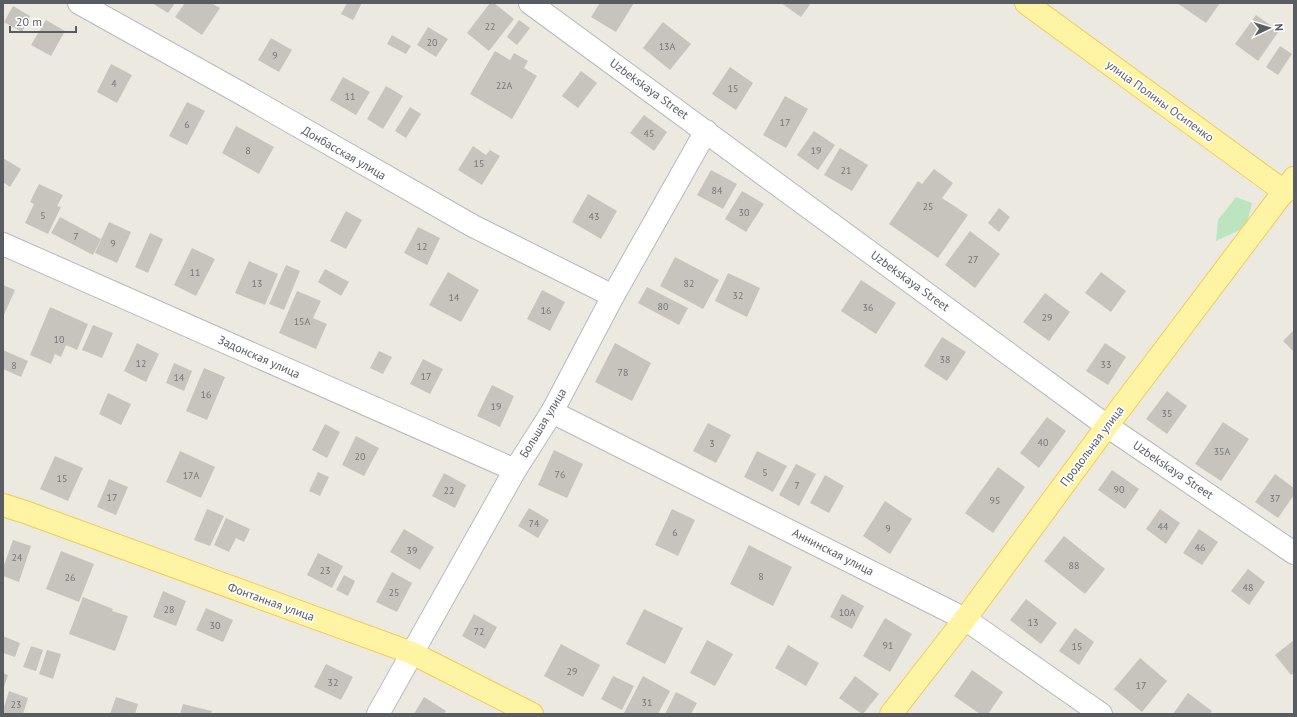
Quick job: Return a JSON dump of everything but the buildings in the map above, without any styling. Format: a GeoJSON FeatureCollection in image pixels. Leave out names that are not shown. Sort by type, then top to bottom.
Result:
{"type":"FeatureCollection","features":[{"type":"Feature","properties":{"kind":"main road","name":"улица Полины Осипенко"},"geometry":{"type":"LineString","coordinates":[[1026,3],[1291,189]]}},
{"type":"Feature","properties":{"kind":"main road","name":"Продольная улица"},"geometry":{"type":"LineString","coordinates":[[891,714],[965,619],[1107,426],[1291,189]]}},
{"type":"Feature","properties":{"kind":"main road","name":"Фонтанная улица"},"geometry":{"type":"LineString","coordinates":[[3,505],[412,653],[532,714]]}},
{"type":"Feature","properties":{"kind":"street","name":"Донбасская улица"},"geometry":{"type":"LineString","coordinates":[[79,3],[244,95],[473,226],[613,296]]}},
{"type":"Feature","properties":{"kind":"street","name":"Uzbekskaya Street"},"geometry":{"type":"LineString","coordinates":[[530,3],[1107,426],[1294,553]]}},
{"type":"Feature","properties":{"kind":"street","name":"Большая улица"},"geometry":{"type":"LineString","coordinates":[[378,714],[515,470],[552,412],[613,296],[706,131]]}},
{"type":"Feature","properties":{"kind":"street","name":"Задонская улица"},"geometry":{"type":"LineString","coordinates":[[3,244],[515,470]]}},
{"type":"Feature","properties":{"kind":"street","name":"Аннинская улица"},"geometry":{"type":"LineString","coordinates":[[552,412],[965,619],[1101,714]]}},
{"type":"Feature","properties":{"kind":"green space"},"geometry":{"type":"Polygon","coordinates":[[[1236,197],[1252,203],[1246,227],[1216,241],[1218,220],[1236,197]]]}}]}
